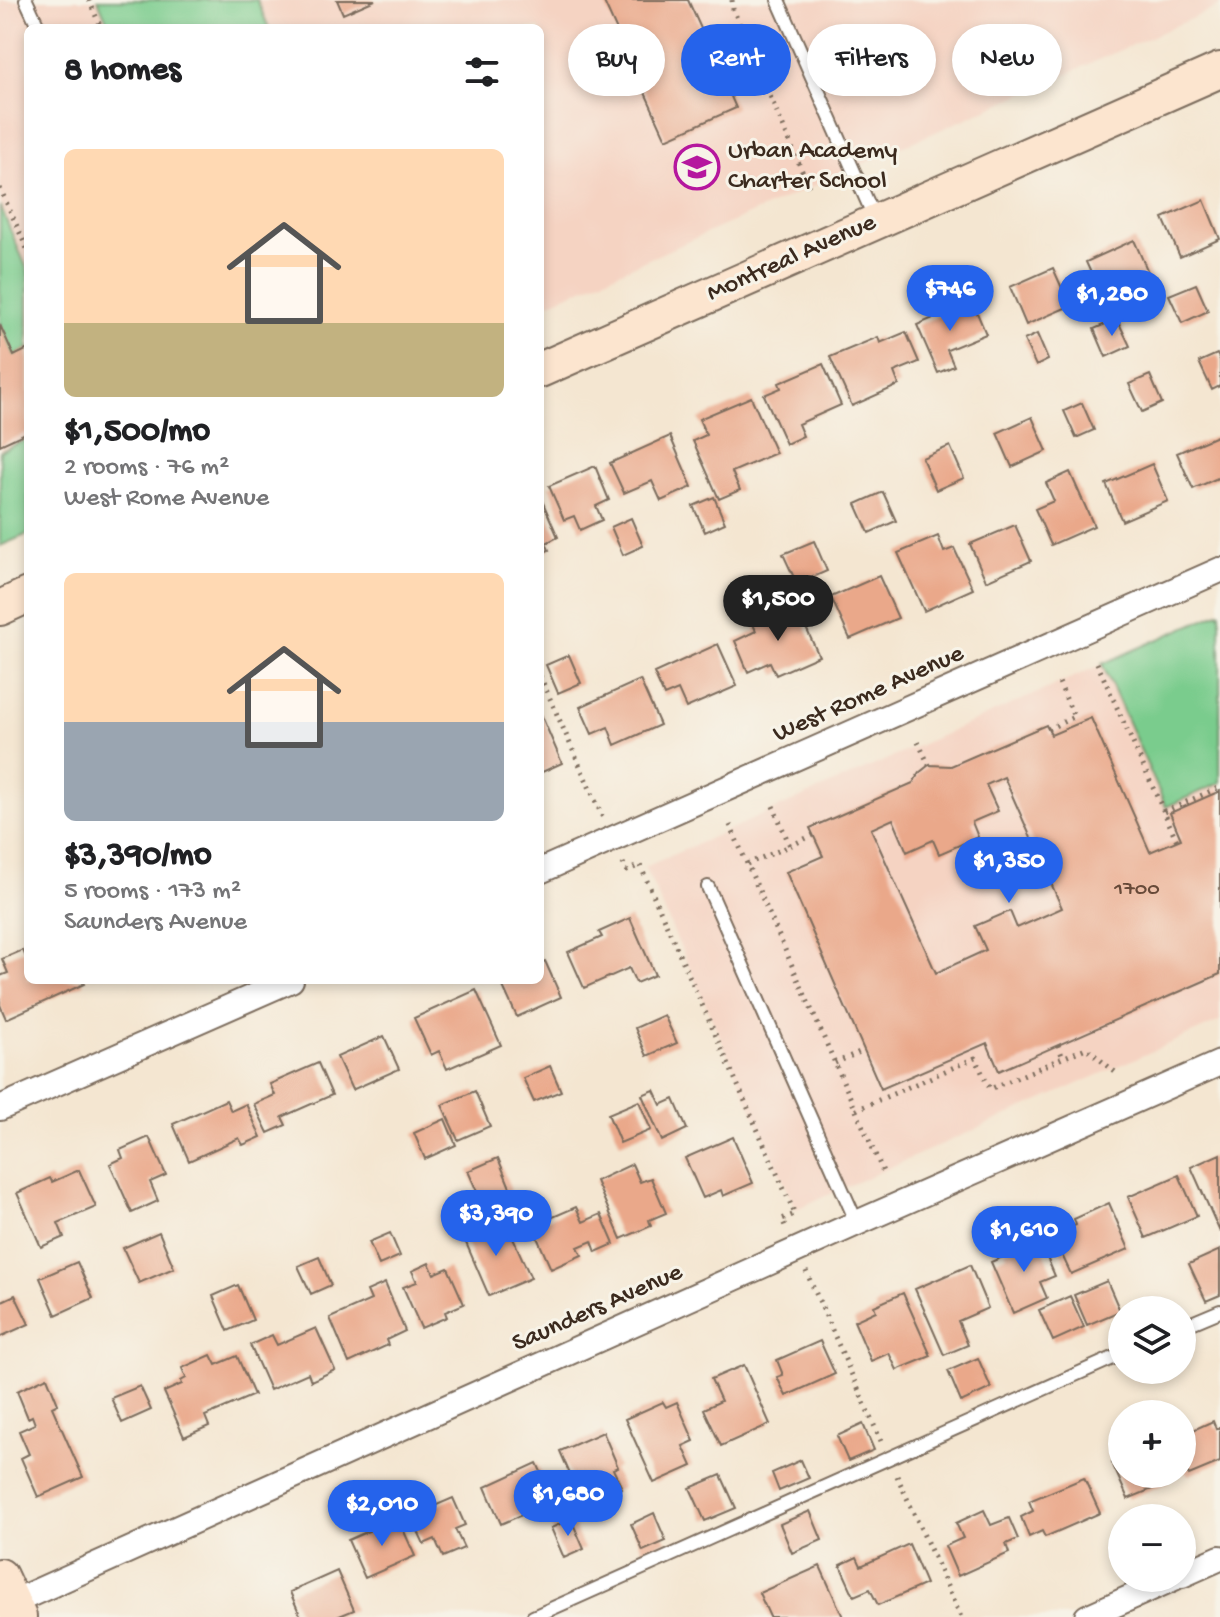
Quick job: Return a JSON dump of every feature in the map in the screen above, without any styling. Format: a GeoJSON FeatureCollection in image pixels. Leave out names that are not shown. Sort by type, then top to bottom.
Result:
{"type":"FeatureCollection","features":[{"type":"Feature","properties":{"kind":"street","name":"Montreal Avenue"},"geometry":{"type":"LineString","coordinates":[[544,368],[1220,70]]}},
{"type":"Feature","properties":{"kind":"street","name":"West Rome Avenue"},"geometry":{"type":"LineString","coordinates":[[544,869],[1220,570]]}},
{"type":"Feature","properties":{"kind":"street"},"geometry":{"type":"LineString","coordinates":[[0,608],[24,597]]}},
{"type":"Feature","properties":{"kind":"street"},"geometry":{"type":"LineString","coordinates":[[0,1108],[282,984]]}},
{"type":"Feature","properties":{"kind":"street","name":"Saunders Avenue"},"geometry":{"type":"LineString","coordinates":[[8,1601],[1220,1063]]}},
{"type":"Feature","properties":{"kind":"street"},"geometry":{"type":"LineString","coordinates":[[1196,1569],[1220,1558]]}},
{"type":"Feature","properties":{"kind":"street"},"geometry":{"type":"LineString","coordinates":[[1087,1617],[1143,1592]]}},
{"type":"Feature","properties":{"kind":"lane"},"geometry":{"type":"LineString","coordinates":[[26,0],[37,24]]}},
{"type":"Feature","properties":{"kind":"lane"},"geometry":{"type":"LineString","coordinates":[[778,0],[876,221]]}},
{"type":"Feature","properties":{"kind":"lane"},"geometry":{"type":"LineString","coordinates":[[708,887],[857,1223]]}},
{"type":"Feature","properties":{"kind":"lane"},"geometry":{"type":"LineString","coordinates":[[1196,1321],[1220,1311]]}},
{"type":"Feature","properties":{"kind":"lane"},"geometry":{"type":"LineString","coordinates":[[533,1617],[1108,1360]]}},
{"type":"Feature","properties":{"kind":"path"},"geometry":{"type":"LineString","coordinates":[[89,0],[99,24]]}},
{"type":"Feature","properties":{"kind":"path"},"geometry":{"type":"LineString","coordinates":[[732,0],[733,9],[811,192]]}},
{"type":"Feature","properties":{"kind":"path"},"geometry":{"type":"LineString","coordinates":[[0,188],[24,242]]}},
{"type":"Feature","properties":{"kind":"path"},"geometry":{"type":"LineString","coordinates":[[1097,663],[1177,841]]}},
{"type":"Feature","properties":{"kind":"path"},"geometry":{"type":"LineString","coordinates":[[1048,729],[1074,717],[1058,680]]}},
{"type":"Feature","properties":{"kind":"path"},"geometry":{"type":"LineString","coordinates":[[544,685],[627,871],[640,865],[795,1214],[782,1219],[961,1617]]}},
{"type":"Feature","properties":{"kind":"path"},"geometry":{"type":"LineString","coordinates":[[918,742],[929,765]]}},
{"type":"Feature","properties":{"kind":"path"},"geometry":{"type":"LineString","coordinates":[[1164,812],[1220,787]]}},
{"type":"Feature","properties":{"kind":"path"},"geometry":{"type":"LineString","coordinates":[[773,806],[790,846]]}},
{"type":"Feature","properties":{"kind":"path"},"geometry":{"type":"LineString","coordinates":[[730,825],[884,1174]]}},
{"type":"Feature","properties":{"kind":"path"},"geometry":{"type":"LineString","coordinates":[[747,864],[813,835]]}},
{"type":"Feature","properties":{"kind":"path"},"geometry":{"type":"LineString","coordinates":[[1058,1045],[1063,1058]]}},
{"type":"Feature","properties":{"kind":"path"},"geometry":{"type":"LineString","coordinates":[[856,1110],[975,1058],[990,1089],[1086,1048],[1115,1072]]}},
{"type":"Feature","properties":{"kind":"path"},"geometry":{"type":"LineString","coordinates":[[835,1063],[864,1050]]}},
{"type":"Feature","properties":{"kind":"shaded area","name":"Urban Academy Charter School"},"geometry":{"type":"Polygon","coordinates":[[[0,0],[1220,0],[1220,6],[1062,76],[1062,24],[952,24],[952,96],[1017,96],[544,305],[544,24],[24,24],[24,536],[0,546],[0,0]]]}},
{"type":"Feature","properties":{"kind":"shaded area"},"geometry":{"type":"Polygon","coordinates":[[[1220,612],[1220,1021],[796,1209],[645,867],[1220,612]]]}},
{"type":"Feature","properties":{"kind":"green space"},"geometry":{"type":"Polygon","coordinates":[[[98,0],[257,0],[267,24],[108,24],[98,0]]]}},
{"type":"Feature","properties":{"kind":"green space"},"geometry":{"type":"Polygon","coordinates":[[[0,206],[24,262],[24,351],[14,356],[0,325],[0,206]]]}},
{"type":"Feature","properties":{"kind":"green space"},"geometry":{"type":"Polygon","coordinates":[[[24,441],[24,536],[0,546],[0,451],[24,441]]]}},
{"type":"Feature","properties":{"kind":"green space"},"geometry":{"type":"Polygon","coordinates":[[[1220,612],[1220,783],[1166,807],[1102,664],[1220,612]]]}},
{"type":"Feature","properties":{"kind":"building"},"geometry":{"type":"Polygon","coordinates":[[[337,0],[375,0],[343,14],[337,0]]]}},
{"type":"Feature","properties":{"kind":"building"},"geometry":{"type":"Polygon","coordinates":[[[603,0],[688,0],[699,24],[681,24],[681,96],[731,96],[736,108],[666,139],[647,96],[665,96],[665,24],[614,24],[603,0]]]}},
{"type":"Feature","properties":{"kind":"building"},"geometry":{"type":"Polygon","coordinates":[[[1204,200],[1220,239],[1180,257],[1163,218],[1204,200]]]}},
{"type":"Feature","properties":{"kind":"building"},"geometry":{"type":"Polygon","coordinates":[[[1134,240],[1152,281],[1104,302],[1086,262],[1134,240]]]}},
{"type":"Feature","properties":{"kind":"building"},"geometry":{"type":"Polygon","coordinates":[[[1053,268],[1070,306],[1026,325],[1010,287],[1053,268]]]}},
{"type":"Feature","properties":{"kind":"building"},"geometry":{"type":"Polygon","coordinates":[[[1196,284],[1208,311],[1182,323],[1169,295],[1196,284]]]}},
{"type":"Feature","properties":{"kind":"building"},"geometry":{"type":"Polygon","coordinates":[[[972,301],[986,334],[947,350],[954,366],[938,373],[917,325],[972,301]]]}},
{"type":"Feature","properties":{"kind":"building"},"geometry":{"type":"Polygon","coordinates":[[[1117,319],[1130,346],[1106,357],[1094,329],[1117,319]]]}},
{"type":"Feature","properties":{"kind":"building"},"geometry":{"type":"Polygon","coordinates":[[[0,325],[14,356],[24,351],[24,434],[0,445],[0,325]]]}},
{"type":"Feature","properties":{"kind":"building"},"geometry":{"type":"Polygon","coordinates":[[[906,332],[919,362],[894,372],[899,385],[852,406],[830,357],[878,337],[880,343],[906,332]]]}},
{"type":"Feature","properties":{"kind":"building"},"geometry":{"type":"Polygon","coordinates":[[[1037,334],[1048,360],[1036,366],[1024,340],[1037,334]]]}},
{"type":"Feature","properties":{"kind":"building"},"geometry":{"type":"Polygon","coordinates":[[[1217,354],[1220,360],[1220,386],[1212,390],[1199,362],[1217,354]]]}},
{"type":"Feature","properties":{"kind":"building"},"geometry":{"type":"Polygon","coordinates":[[[823,364],[841,405],[798,424],[803,436],[786,444],[764,395],[781,388],[779,383],[823,364]]]}},
{"type":"Feature","properties":{"kind":"building"},"geometry":{"type":"Polygon","coordinates":[[[1150,375],[1162,403],[1142,412],[1129,384],[1150,375]]]}},
{"type":"Feature","properties":{"kind":"building"},"geometry":{"type":"Polygon","coordinates":[[[751,397],[776,453],[732,472],[740,490],[719,499],[693,441],[706,435],[699,419],[751,397]]]}},
{"type":"Feature","properties":{"kind":"building"},"geometry":{"type":"Polygon","coordinates":[[[1082,403],[1094,430],[1076,438],[1064,411],[1082,403]]]}},
{"type":"Feature","properties":{"kind":"building"},"geometry":{"type":"Polygon","coordinates":[[[1032,417],[1047,451],[1012,467],[997,433],[1032,417]]]}},
{"type":"Feature","properties":{"kind":"building"},"geometry":{"type":"Polygon","coordinates":[[[1219,435],[1220,477],[1193,489],[1177,453],[1219,435]]]}},
{"type":"Feature","properties":{"kind":"building"},"geometry":{"type":"Polygon","coordinates":[[[670,436],[692,487],[661,501],[652,481],[624,493],[610,463],[670,436]]]}},
{"type":"Feature","properties":{"kind":"building"},"geometry":{"type":"Polygon","coordinates":[[[950,446],[964,478],[936,490],[922,458],[950,446]]]}},
{"type":"Feature","properties":{"kind":"building"},"geometry":{"type":"Polygon","coordinates":[[[1152,464],[1168,501],[1122,521],[1106,484],[1152,464]]]}},
{"type":"Feature","properties":{"kind":"building"},"geometry":{"type":"Polygon","coordinates":[[[595,466],[609,500],[596,506],[602,520],[580,530],[574,516],[564,520],[549,486],[595,466]]]}},
{"type":"Feature","properties":{"kind":"building"},"geometry":{"type":"Polygon","coordinates":[[[1070,472],[1094,526],[1051,545],[1035,509],[1054,501],[1046,483],[1070,472]]]}},
{"type":"Feature","properties":{"kind":"building"},"geometry":{"type":"Polygon","coordinates":[[[883,492],[896,521],[869,533],[856,504],[883,492]]]}},
{"type":"Feature","properties":{"kind":"building"},"geometry":{"type":"Polygon","coordinates":[[[714,497],[725,523],[705,532],[693,506],[714,497]]]}},
{"type":"Feature","properties":{"kind":"building"},"geometry":{"type":"Polygon","coordinates":[[[544,505],[558,537],[546,543],[549,550],[544,552],[544,505]]]}},
{"type":"Feature","properties":{"kind":"building"},"geometry":{"type":"Polygon","coordinates":[[[631,518],[643,546],[623,555],[611,527],[631,518]]]}},
{"type":"Feature","properties":{"kind":"building"},"geometry":{"type":"Polygon","coordinates":[[[1015,525],[1031,561],[986,581],[970,544],[1015,525]]]}},
{"type":"Feature","properties":{"kind":"building"},"geometry":{"type":"Polygon","coordinates":[[[938,536],[944,552],[954,548],[973,589],[924,611],[898,553],[938,536]]]}},
{"type":"Feature","properties":{"kind":"building"},"geometry":{"type":"Polygon","coordinates":[[[814,541],[827,571],[797,584],[783,554],[814,541]]]}},
{"type":"Feature","properties":{"kind":"building"},"geometry":{"type":"Polygon","coordinates":[[[879,576],[898,618],[850,639],[831,597],[879,576]]]}},
{"type":"Feature","properties":{"kind":"building"},"geometry":{"type":"Polygon","coordinates":[[[796,606],[819,656],[776,675],[770,662],[748,672],[735,641],[756,631],[753,624],[796,606]]]}},
{"type":"Feature","properties":{"kind":"building"},"geometry":{"type":"Polygon","coordinates":[[[718,644],[737,686],[686,708],[678,690],[664,696],[654,673],[718,644]]]}},
{"type":"Feature","properties":{"kind":"building"},"geometry":{"type":"Polygon","coordinates":[[[569,655],[581,683],[558,693],[546,665],[569,655]]]}},
{"type":"Feature","properties":{"kind":"building"},"geometry":{"type":"Polygon","coordinates":[[[640,680],[660,725],[615,745],[608,727],[592,734],[580,707],[640,680]]]}},
{"type":"Feature","properties":{"kind":"building"},"geometry":{"type":"Polygon","coordinates":[[[1091,718],[1150,852],[1181,839],[1170,813],[1220,791],[1220,974],[999,1071],[987,1043],[881,1089],[786,872],[823,856],[810,828],[913,783],[929,765],[951,766],[1046,725],[1051,735],[1091,718]],[[1004,777],[986,785],[998,811],[972,822],[978,837],[939,854],[933,840],[907,852],[893,819],[871,829],[936,973],[986,950],[975,926],[1010,911],[1017,928],[1062,908],[1004,777]]]}},
{"type":"Feature","properties":{"kind":"building"},"geometry":{"type":"Polygon","coordinates":[[[544,721],[562,763],[544,771],[544,721]]]}},
{"type":"Feature","properties":{"kind":"building"},"geometry":{"type":"Polygon","coordinates":[[[630,918],[655,975],[636,983],[629,968],[584,988],[568,952],[602,937],[599,932],[630,918]]]}},
{"type":"Feature","properties":{"kind":"building"},"geometry":{"type":"Polygon","coordinates":[[[23,950],[24,984],[84,984],[6,1019],[0,1005],[0,976],[8,973],[2,959],[23,950]]]}},
{"type":"Feature","properties":{"kind":"building"},"geometry":{"type":"Polygon","coordinates":[[[544,961],[561,997],[517,1017],[502,984],[544,984],[544,961]]]}},
{"type":"Feature","properties":{"kind":"building"},"geometry":{"type":"Polygon","coordinates":[[[476,990],[501,1045],[447,1069],[439,1051],[431,1055],[414,1018],[476,990]]]}},
{"type":"Feature","properties":{"kind":"building"},"geometry":{"type":"Polygon","coordinates":[[[664,1015],[677,1043],[647,1056],[635,1028],[664,1015]]]}},
{"type":"Feature","properties":{"kind":"building"},"geometry":{"type":"Polygon","coordinates":[[[384,1036],[399,1069],[352,1090],[337,1057],[384,1036]]]}},
{"type":"Feature","properties":{"kind":"building"},"geometry":{"type":"Polygon","coordinates":[[[318,1063],[332,1095],[282,1117],[286,1125],[268,1133],[254,1104],[275,1095],[270,1084],[318,1063]]]}},
{"type":"Feature","properties":{"kind":"building"},"geometry":{"type":"Polygon","coordinates":[[[550,1066],[561,1091],[534,1102],[523,1078],[550,1066]]]}},
{"type":"Feature","properties":{"kind":"building"},"geometry":{"type":"Polygon","coordinates":[[[654,1090],[661,1105],[674,1099],[687,1129],[662,1141],[642,1095],[654,1090]]]}},
{"type":"Feature","properties":{"kind":"building"},"geometry":{"type":"Polygon","coordinates":[[[475,1091],[490,1126],[458,1140],[442,1105],[475,1091]]]}},
{"type":"Feature","properties":{"kind":"building"},"geometry":{"type":"Polygon","coordinates":[[[226,1100],[231,1111],[246,1104],[261,1137],[243,1145],[239,1138],[189,1161],[173,1124],[226,1100]]]}},
{"type":"Feature","properties":{"kind":"building"},"geometry":{"type":"Polygon","coordinates":[[[639,1101],[651,1130],[620,1143],[608,1114],[639,1101]]]}},
{"type":"Feature","properties":{"kind":"building"},"geometry":{"type":"Polygon","coordinates":[[[445,1119],[456,1145],[425,1159],[414,1133],[445,1119]]]}},
{"type":"Feature","properties":{"kind":"building"},"geometry":{"type":"Polygon","coordinates":[[[149,1137],[166,1175],[150,1182],[158,1201],[132,1213],[110,1164],[123,1158],[120,1150],[149,1137]]]}},
{"type":"Feature","properties":{"kind":"building"},"geometry":{"type":"Polygon","coordinates":[[[733,1137],[753,1183],[723,1196],[721,1190],[703,1198],[685,1158],[733,1137]]]}},
{"type":"Feature","properties":{"kind":"building"},"geometry":{"type":"Polygon","coordinates":[[[1220,1154],[1220,1232],[1191,1167],[1220,1154]]]}},
{"type":"Feature","properties":{"kind":"building"},"geometry":{"type":"Polygon","coordinates":[[[498,1158],[511,1190],[482,1203],[468,1171],[498,1158]]]}},
{"type":"Feature","properties":{"kind":"building"},"geometry":{"type":"Polygon","coordinates":[[[632,1164],[640,1182],[651,1178],[666,1213],[649,1220],[651,1226],[621,1239],[596,1181],[632,1164]]]}},
{"type":"Feature","properties":{"kind":"building"},"geometry":{"type":"Polygon","coordinates":[[[79,1170],[96,1207],[58,1223],[64,1237],[41,1247],[17,1193],[50,1178],[52,1182],[79,1170]]]}},
{"type":"Feature","properties":{"kind":"building"},"geometry":{"type":"Polygon","coordinates":[[[1179,1175],[1197,1216],[1146,1238],[1128,1197],[1179,1175]]]}},
{"type":"Feature","properties":{"kind":"building"},"geometry":{"type":"Polygon","coordinates":[[[1109,1203],[1129,1249],[1071,1274],[1053,1236],[1076,1225],[1074,1219],[1109,1203]]]}},
{"type":"Feature","properties":{"kind":"building"},"geometry":{"type":"Polygon","coordinates":[[[576,1207],[583,1222],[601,1214],[614,1244],[596,1252],[592,1241],[578,1247],[582,1255],[551,1269],[532,1226],[576,1207]]]}},
{"type":"Feature","properties":{"kind":"building"},"geometry":{"type":"Polygon","coordinates":[[[478,1221],[484,1235],[507,1225],[531,1278],[489,1296],[460,1229],[478,1221]]]}},
{"type":"Feature","properties":{"kind":"building"},"geometry":{"type":"Polygon","coordinates":[[[159,1232],[174,1268],[139,1283],[123,1248],[159,1232]]]}},
{"type":"Feature","properties":{"kind":"building"},"geometry":{"type":"Polygon","coordinates":[[[390,1233],[400,1256],[379,1265],[369,1242],[390,1233]]]}},
{"type":"Feature","properties":{"kind":"building"},"geometry":{"type":"Polygon","coordinates":[[[1038,1237],[1055,1276],[1040,1282],[1047,1298],[1013,1313],[991,1262],[1007,1255],[1005,1251],[1038,1237]]]}},
{"type":"Feature","properties":{"kind":"building"},"geometry":{"type":"Polygon","coordinates":[[[1220,1250],[1220,1295],[1206,1301],[1189,1264],[1220,1250]]]}},
{"type":"Feature","properties":{"kind":"building"},"geometry":{"type":"Polygon","coordinates":[[[319,1257],[331,1285],[311,1294],[298,1266],[319,1257]]]}},
{"type":"Feature","properties":{"kind":"building"},"geometry":{"type":"Polygon","coordinates":[[[77,1262],[93,1298],[56,1315],[40,1278],[77,1262]]]}},
{"type":"Feature","properties":{"kind":"building"},"geometry":{"type":"Polygon","coordinates":[[[429,1263],[434,1274],[448,1268],[464,1304],[445,1312],[447,1317],[421,1328],[403,1287],[417,1282],[412,1271],[429,1263]]]}},
{"type":"Feature","properties":{"kind":"building"},"geometry":{"type":"Polygon","coordinates":[[[970,1265],[988,1308],[958,1321],[968,1345],[944,1355],[915,1289],[970,1265]]]}},
{"type":"Feature","properties":{"kind":"building"},"geometry":{"type":"Polygon","coordinates":[[[1107,1281],[1114,1296],[1108,1296],[1108,1316],[1087,1325],[1074,1295],[1107,1281]]]}},
{"type":"Feature","properties":{"kind":"building"},"geometry":{"type":"Polygon","coordinates":[[[385,1283],[405,1331],[386,1340],[388,1345],[349,1363],[330,1318],[371,1300],[367,1291],[385,1283]]]}},
{"type":"Feature","properties":{"kind":"building"},"geometry":{"type":"Polygon","coordinates":[[[238,1285],[253,1320],[228,1331],[213,1296],[238,1285]]]}},
{"type":"Feature","properties":{"kind":"building"},"geometry":{"type":"Polygon","coordinates":[[[903,1293],[931,1356],[897,1370],[889,1353],[871,1361],[854,1321],[876,1311],[874,1306],[903,1293]]]}},
{"type":"Feature","properties":{"kind":"building"},"geometry":{"type":"Polygon","coordinates":[[[15,1295],[29,1324],[0,1337],[0,1302],[15,1295]]]}},
{"type":"Feature","properties":{"kind":"building"},"geometry":{"type":"Polygon","coordinates":[[[1070,1296],[1084,1327],[1053,1341],[1039,1310],[1070,1296]]]}},
{"type":"Feature","properties":{"kind":"building"},"geometry":{"type":"Polygon","coordinates":[[[316,1328],[335,1370],[311,1381],[308,1373],[270,1390],[250,1345],[272,1335],[277,1345],[316,1328]]]}},
{"type":"Feature","properties":{"kind":"building"},"geometry":{"type":"Polygon","coordinates":[[[820,1341],[835,1374],[786,1396],[777,1377],[783,1375],[777,1360],[820,1341]]]}},
{"type":"Feature","properties":{"kind":"building"},"geometry":{"type":"Polygon","coordinates":[[[211,1355],[216,1365],[237,1356],[254,1395],[205,1416],[209,1426],[184,1437],[164,1392],[182,1384],[181,1381],[186,1378],[182,1368],[211,1355]]]}},
{"type":"Feature","properties":{"kind":"building"},"geometry":{"type":"Polygon","coordinates":[[[978,1358],[991,1388],[961,1402],[948,1371],[978,1358]]]}},
{"type":"Feature","properties":{"kind":"building"},"geometry":{"type":"Polygon","coordinates":[[[744,1365],[770,1424],[721,1446],[704,1409],[721,1401],[711,1379],[744,1365]]]}},
{"type":"Feature","properties":{"kind":"building"},"geometry":{"type":"Polygon","coordinates":[[[47,1377],[58,1404],[52,1407],[83,1477],[38,1497],[21,1458],[29,1454],[19,1431],[35,1424],[32,1416],[28,1418],[17,1391],[47,1377]]]}},
{"type":"Feature","properties":{"kind":"building"},"geometry":{"type":"Polygon","coordinates":[[[140,1386],[151,1410],[122,1423],[111,1398],[140,1386]]]}},
{"type":"Feature","properties":{"kind":"building"},"geometry":{"type":"Polygon","coordinates":[[[663,1402],[666,1407],[677,1402],[694,1441],[683,1446],[692,1466],[654,1483],[625,1419],[663,1402]]]}},
{"type":"Feature","properties":{"kind":"building"},"geometry":{"type":"Polygon","coordinates":[[[1213,1421],[1216,1429],[1220,1427],[1220,1462],[1196,1472],[1196,1429],[1213,1421]]]}},
{"type":"Feature","properties":{"kind":"building"},"geometry":{"type":"Polygon","coordinates":[[[863,1424],[874,1450],[848,1461],[837,1436],[863,1424]]]}},
{"type":"Feature","properties":{"kind":"building"},"geometry":{"type":"Polygon","coordinates":[[[603,1432],[618,1467],[613,1469],[622,1488],[593,1500],[585,1481],[575,1486],[560,1451],[603,1432]]]}},
{"type":"Feature","properties":{"kind":"building"},"geometry":{"type":"Polygon","coordinates":[[[801,1460],[809,1478],[779,1491],[772,1473],[801,1460]]]}},
{"type":"Feature","properties":{"kind":"building"},"geometry":{"type":"Polygon","coordinates":[[[537,1463],[554,1501],[501,1524],[485,1487],[537,1463]]]}},
{"type":"Feature","properties":{"kind":"building"},"geometry":{"type":"Polygon","coordinates":[[[721,1475],[736,1508],[705,1521],[690,1488],[721,1475]]]}},
{"type":"Feature","properties":{"kind":"building"},"geometry":{"type":"Polygon","coordinates":[[[1084,1478],[1100,1513],[1045,1537],[1042,1531],[1029,1537],[1021,1517],[1033,1511],[1029,1501],[1084,1478]]]}},
{"type":"Feature","properties":{"kind":"building"},"geometry":{"type":"Polygon","coordinates":[[[1123,1488],[1155,1488],[1128,1499],[1123,1488]]]}},
{"type":"Feature","properties":{"kind":"building"},"geometry":{"type":"Polygon","coordinates":[[[453,1498],[465,1525],[455,1529],[464,1548],[443,1557],[435,1539],[424,1544],[411,1516],[453,1498]]]}},
{"type":"Feature","properties":{"kind":"building"},"geometry":{"type":"Polygon","coordinates":[[[984,1510],[991,1525],[1009,1518],[1018,1539],[1006,1544],[1009,1553],[958,1576],[945,1546],[963,1538],[956,1523],[984,1510]]]}},
{"type":"Feature","properties":{"kind":"building"},"geometry":{"type":"Polygon","coordinates":[[[810,1511],[822,1540],[792,1553],[780,1524],[810,1511]]]}},
{"type":"Feature","properties":{"kind":"building"},"geometry":{"type":"Polygon","coordinates":[[[654,1513],[666,1541],[643,1551],[631,1524],[654,1513]]]}},
{"type":"Feature","properties":{"kind":"building"},"geometry":{"type":"Polygon","coordinates":[[[398,1518],[415,1556],[365,1578],[348,1540],[398,1518]]]}},
{"type":"Feature","properties":{"kind":"building"},"geometry":{"type":"Polygon","coordinates":[[[571,1519],[584,1549],[564,1558],[551,1528],[571,1519]]]}},
{"type":"Feature","properties":{"kind":"building"},"geometry":{"type":"Polygon","coordinates":[[[909,1544],[926,1584],[878,1605],[870,1589],[854,1596],[840,1565],[857,1557],[861,1566],[909,1544]]]}},
{"type":"Feature","properties":{"kind":"building"},"geometry":{"type":"Polygon","coordinates":[[[820,1566],[843,1617],[770,1617],[759,1593],[820,1566]]]}},
{"type":"Feature","properties":{"kind":"building"},"geometry":{"type":"Polygon","coordinates":[[[337,1571],[354,1610],[337,1617],[301,1617],[290,1592],[337,1571]]]}},
{"type":"Feature","properties":{"kind":"place","name":"Urban Academy Charter School"},"geometry":{"type":"Point","coordinates":[697,167]}}]}
